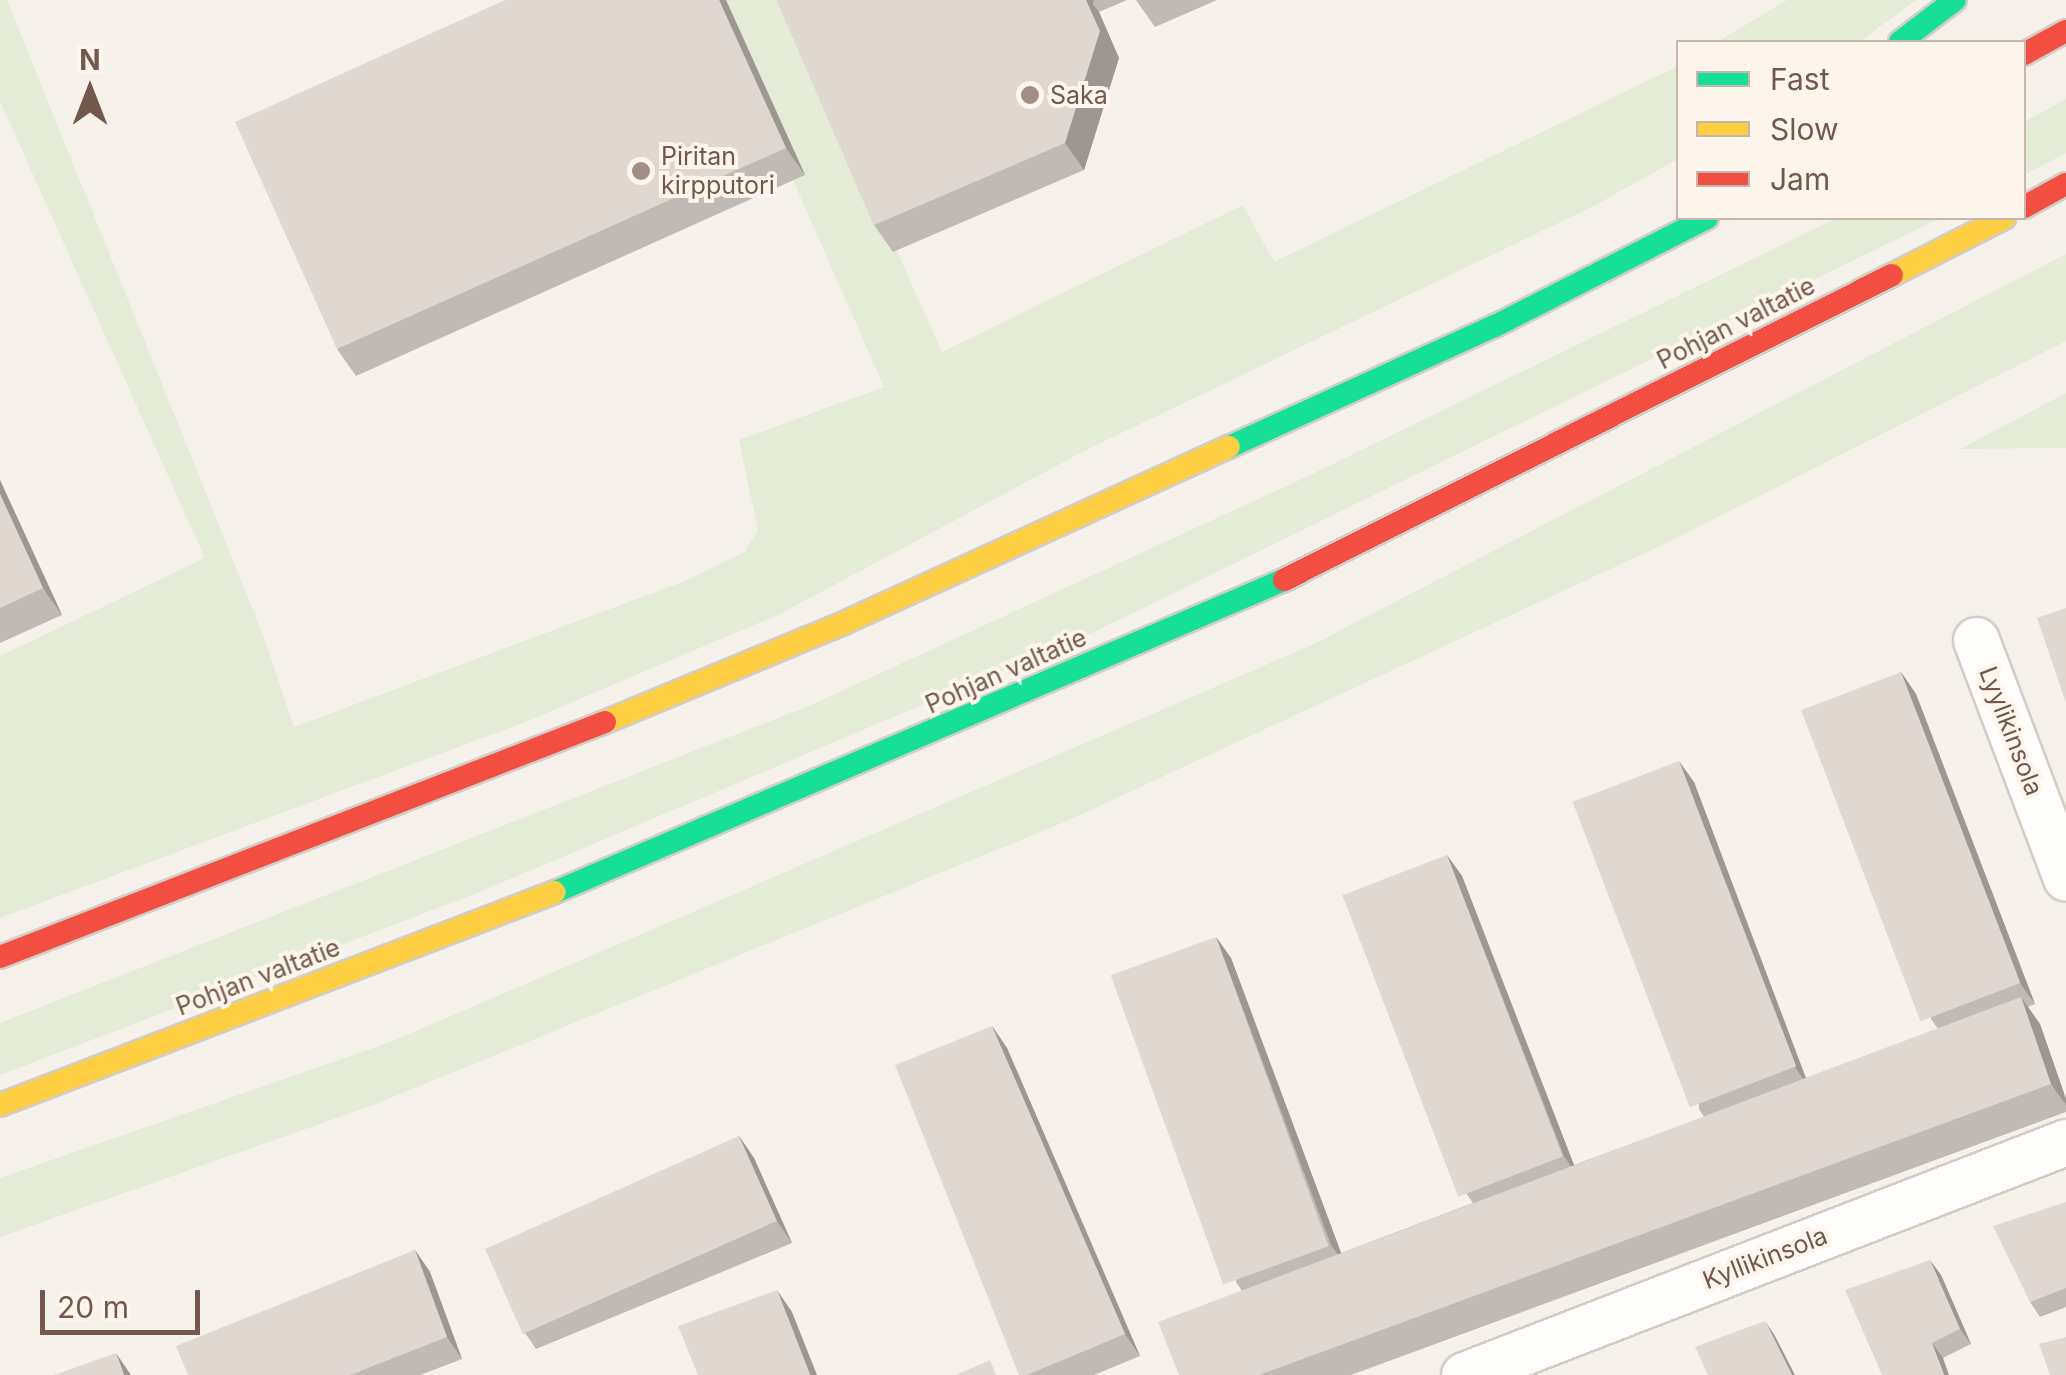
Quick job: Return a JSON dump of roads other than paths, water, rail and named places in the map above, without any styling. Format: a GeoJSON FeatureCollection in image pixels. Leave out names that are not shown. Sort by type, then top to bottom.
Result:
{"type":"FeatureCollection","features":[{"type":"Feature","properties":{"kind":"highway"},"geometry":{"type":"LineString","coordinates":[[1903,40],[1955,0]]}},
{"type":"Feature","properties":{"kind":"highway"},"geometry":{"type":"LineString","coordinates":[[2026,53],[2066,30]]}},
{"type":"Feature","properties":{"kind":"highway"},"geometry":{"type":"LineString","coordinates":[[2026,206],[2066,184]]}},
{"type":"Feature","properties":{"kind":"highway"},"geometry":{"type":"LineString","coordinates":[[1495,326],[1663,211]]}},
{"type":"Feature","properties":{"kind":"highway"},"geometry":{"type":"LineString","coordinates":[[0,957],[494,769],[844,623],[1495,326],[1703,220]]}},
{"type":"Feature","properties":{"kind":"highway","name":"Pohjan valtatie"},"geometry":{"type":"LineString","coordinates":[[0,1105],[660,851],[1292,576],[2000,220]]}},
{"type":"Feature","properties":{"kind":"street","name":"Lyylikinsola"},"geometry":{"type":"LineString","coordinates":[[1976,640],[2066,878]]}},
{"type":"Feature","properties":{"kind":"street","name":"Kyllikinsola"},"geometry":{"type":"LineString","coordinates":[[1464,1375],[2066,1142]]}},
{"type":"Feature","properties":{"kind":"place","name":"Saka"},"geometry":{"type":"Point","coordinates":[1030,95]}},
{"type":"Feature","properties":{"kind":"place","name":"Piritan kirpputori"},"geometry":{"type":"Point","coordinates":[641,171]}}]}
